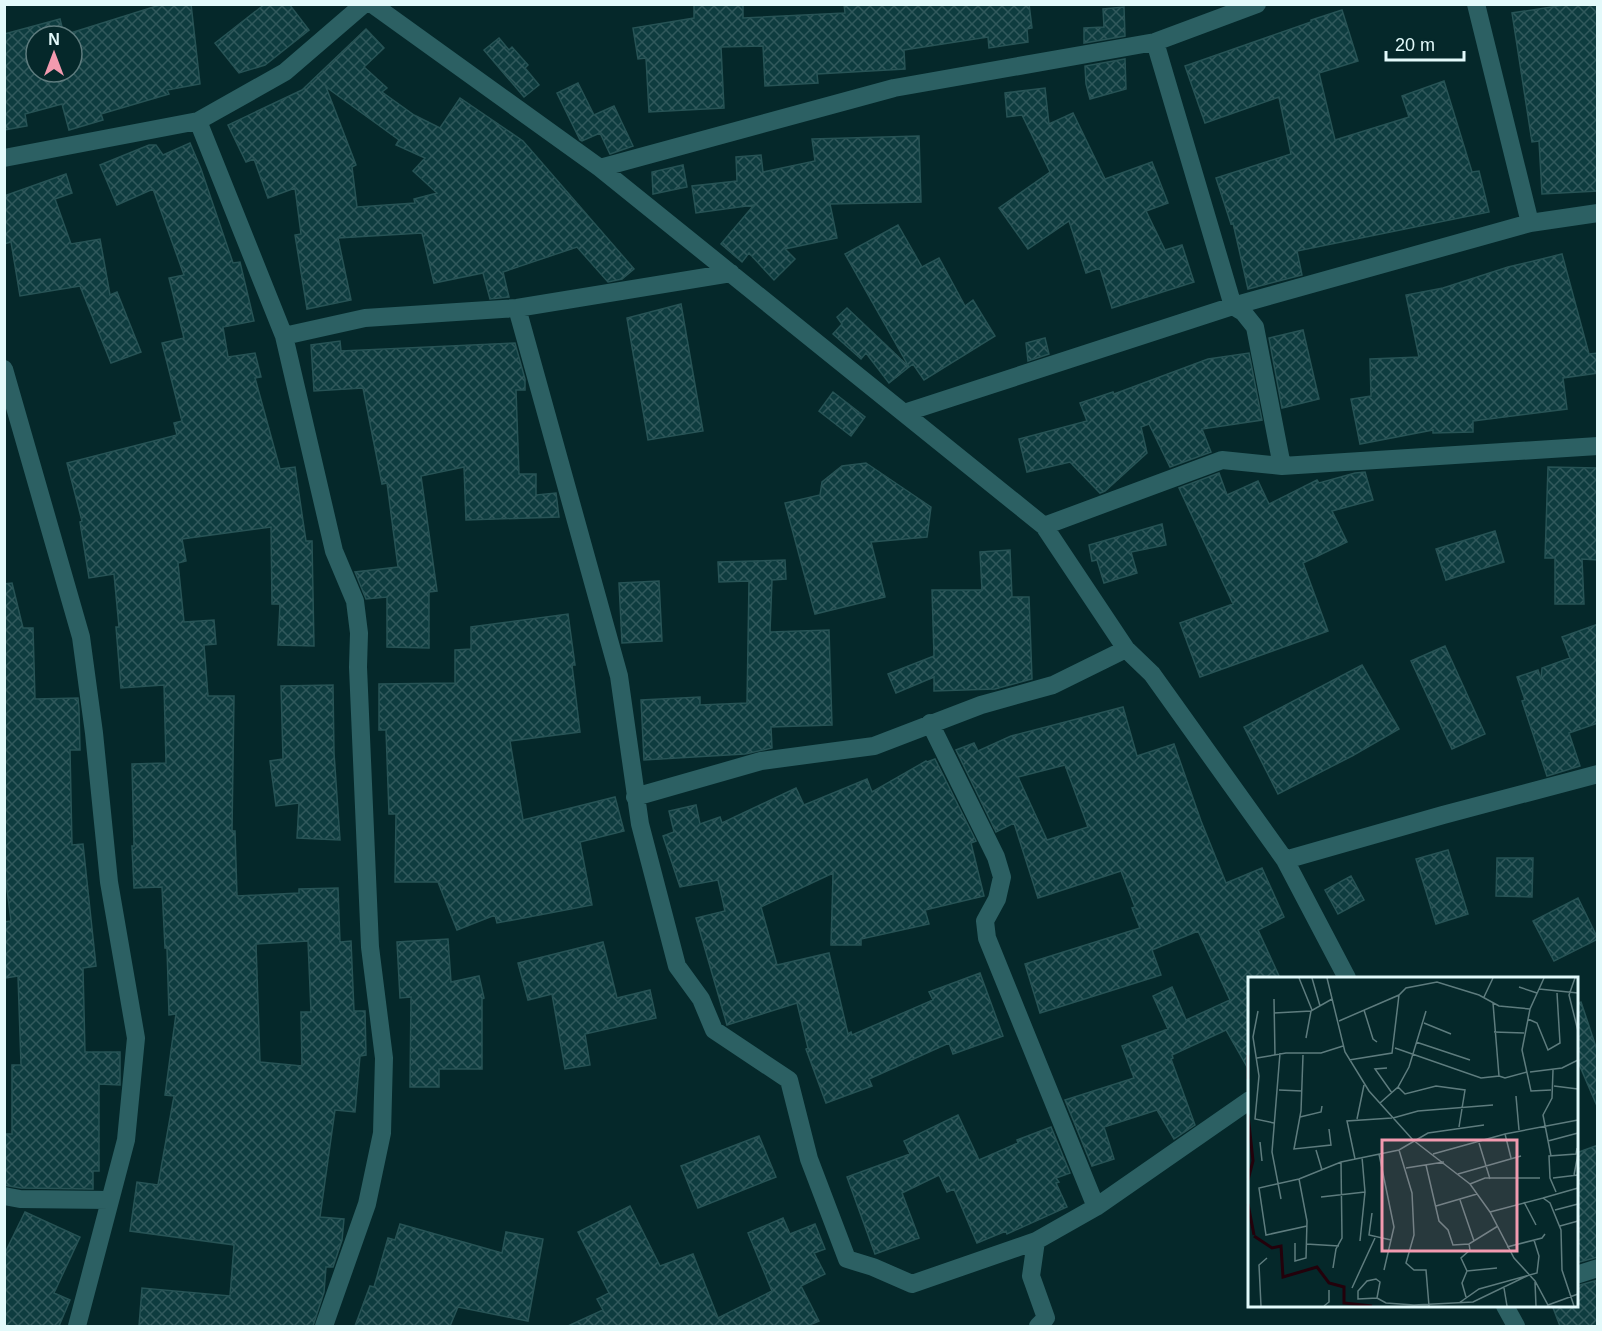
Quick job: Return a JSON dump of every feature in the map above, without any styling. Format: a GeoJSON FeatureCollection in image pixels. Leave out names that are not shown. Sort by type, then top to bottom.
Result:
{"type":"FeatureCollection","features":[{"type":"Feature","properties":{"kind":"street"},"geometry":{"type":"LineString","coordinates":[[4,158],[198,121],[285,72],[364,4]]}},
{"type":"Feature","properties":{"kind":"street"},"geometry":{"type":"LineString","coordinates":[[372,4],[600,168],[1044,526],[1126,649],[1152,674],[1285,860],[1346,977]]}},
{"type":"Feature","properties":{"kind":"street"},"geometry":{"type":"LineString","coordinates":[[600,168],[894,88],[1155,42],[1257,4]]}},
{"type":"Feature","properties":{"kind":"street"},"geometry":{"type":"LineString","coordinates":[[1476,4],[1530,223]]}},
{"type":"Feature","properties":{"kind":"street"},"geometry":{"type":"LineString","coordinates":[[1155,42],[1233,306],[1243,312],[1255,327],[1282,466]]}},
{"type":"Feature","properties":{"kind":"street"},"geometry":{"type":"LineString","coordinates":[[198,121],[284,336],[334,551],[355,601],[359,633],[358,668],[370,947],[384,1058],[382,1133],[366,1204],[324,1326]]}},
{"type":"Feature","properties":{"kind":"street"},"geometry":{"type":"LineString","coordinates":[[904,413],[1233,306],[1530,223],[1598,213]]}},
{"type":"Feature","properties":{"kind":"street"},"geometry":{"type":"LineString","coordinates":[[284,336],[365,318],[517,308],[731,273]]}},
{"type":"Feature","properties":{"kind":"street"},"geometry":{"type":"LineString","coordinates":[[517,308],[619,676],[635,797],[676,966],[701,999],[714,1030],[789,1080],[809,1159],[847,1260],[873,1267],[912,1284],[1036,1241],[1096,1207],[1248,1101]]}},
{"type":"Feature","properties":{"kind":"street"},"geometry":{"type":"LineString","coordinates":[[4,369],[81,637],[94,733],[109,882],[136,1038],[126,1140],[77,1326]]}},
{"type":"Feature","properties":{"kind":"street"},"geometry":{"type":"LineString","coordinates":[[1044,526],[1222,460],[1282,466],[1598,446]]}},
{"type":"Feature","properties":{"kind":"street"},"geometry":{"type":"LineString","coordinates":[[635,797],[761,761],[874,746],[981,705],[1053,685],[1126,649]]}},
{"type":"Feature","properties":{"kind":"street"},"geometry":{"type":"LineString","coordinates":[[930,723],[996,857],[1002,877],[997,899],[985,921],[987,938],[1096,1207]]}},
{"type":"Feature","properties":{"kind":"street"},"geometry":{"type":"LineString","coordinates":[[1285,860],[1598,774]]}},
{"type":"Feature","properties":{"kind":"street"},"geometry":{"type":"LineString","coordinates":[[4,1196],[20,1199],[110,1200]]}},
{"type":"Feature","properties":{"kind":"street"},"geometry":{"type":"LineString","coordinates":[[1036,1241],[1031,1276],[1046,1318],[1038,1326]]}},
{"type":"Feature","properties":{"kind":"street"},"geometry":{"type":"LineString","coordinates":[[1578,1274],[1598,1268]]}},
{"type":"Feature","properties":{"kind":"street"},"geometry":{"type":"LineString","coordinates":[[1506,1307],[1516,1326]]}},
{"type":"Feature","properties":{"kind":"building"},"geometry":{"type":"Polygon","coordinates":[[[163,4],[191,4],[200,84],[167,90],[169,94],[101,114],[103,120],[69,130],[62,104],[25,114],[27,126],[4,130],[4,34],[24,29],[24,84],[84,84],[84,29],[163,4]]]}},
{"type":"Feature","properties":{"kind":"building"},"geometry":{"type":"Polygon","coordinates":[[[265,4],[289,4],[309,30],[265,65],[239,73],[215,43],[265,4]]]}},
{"type":"Feature","properties":{"kind":"building"},"geometry":{"type":"Polygon","coordinates":[[[694,4],[743,4],[743,18],[845,13],[844,4],[1029,4],[1032,28],[1027,29],[1028,42],[989,48],[988,37],[904,50],[905,69],[817,74],[818,83],[765,86],[763,46],[721,47],[724,108],[649,112],[646,58],[638,59],[633,28],[694,18],[694,4]]]}},
{"type":"Feature","properties":{"kind":"building"},"geometry":{"type":"Polygon","coordinates":[[[1571,4],[1598,4],[1598,191],[1542,194],[1539,141],[1532,142],[1512,13],[1571,4]]]}},
{"type":"Feature","properties":{"kind":"building"},"geometry":{"type":"Polygon","coordinates":[[[1124,7],[1125,36],[1084,43],[1084,28],[1104,27],[1103,9],[1124,7]]]}},
{"type":"Feature","properties":{"kind":"building"},"geometry":{"type":"Polygon","coordinates":[[[1342,10],[1358,61],[1319,73],[1335,140],[1409,117],[1402,96],[1444,81],[1472,172],[1479,171],[1489,212],[1297,251],[1302,275],[1248,289],[1233,223],[1231,224],[1216,178],[1291,154],[1279,97],[1205,123],[1185,66],[1342,10]]]}},
{"type":"Feature","properties":{"kind":"building"},"geometry":{"type":"Polygon","coordinates":[[[60,19],[61,24],[41,24],[60,19]]]}},
{"type":"Feature","properties":{"kind":"building"},"geometry":{"type":"Polygon","coordinates":[[[366,29],[384,48],[364,67],[387,88],[382,92],[414,115],[440,128],[460,98],[523,141],[634,269],[622,279],[608,282],[577,247],[503,272],[509,297],[490,299],[483,273],[434,283],[422,233],[338,238],[351,300],[307,309],[295,235],[301,234],[295,188],[268,198],[254,159],[246,162],[228,125],[302,90],[366,29]],[[326,87],[356,165],[352,167],[357,207],[415,203],[414,199],[437,193],[413,171],[425,158],[396,145],[399,140],[326,87]]]}},
{"type":"Feature","properties":{"kind":"building"},"geometry":{"type":"Polygon","coordinates":[[[499,38],[509,50],[512,47],[528,65],[525,68],[539,85],[524,97],[484,50],[499,38]]]}},
{"type":"Feature","properties":{"kind":"building"},"geometry":{"type":"Polygon","coordinates":[[[1125,59],[1126,89],[1090,99],[1085,66],[1125,59]]]}},
{"type":"Feature","properties":{"kind":"building"},"geometry":{"type":"Polygon","coordinates":[[[578,83],[594,115],[614,106],[633,146],[610,154],[600,133],[580,140],[557,93],[578,83]]]}},
{"type":"Feature","properties":{"kind":"building"},"geometry":{"type":"Polygon","coordinates":[[[1045,88],[1049,124],[1073,113],[1105,179],[1152,162],[1168,203],[1146,211],[1165,250],[1182,245],[1194,282],[1112,308],[1100,268],[1086,273],[1069,221],[1028,249],[999,208],[1050,172],[1022,115],[1007,117],[1005,93],[1045,88]]]}},
{"type":"Feature","properties":{"kind":"building"},"geometry":{"type":"Polygon","coordinates":[[[919,136],[921,202],[830,204],[837,238],[785,249],[795,259],[774,280],[749,253],[742,262],[721,244],[754,205],[696,213],[692,186],[737,181],[736,157],[761,155],[763,172],[815,161],[812,139],[919,136]]]}},
{"type":"Feature","properties":{"kind":"building"},"geometry":{"type":"Polygon","coordinates":[[[190,143],[233,263],[240,262],[254,321],[223,327],[228,357],[255,353],[261,377],[255,378],[280,469],[295,467],[306,541],[312,541],[314,646],[278,645],[280,604],[272,604],[271,527],[182,539],[186,561],[178,563],[184,622],[214,620],[216,644],[204,645],[208,696],[234,696],[232,831],[235,831],[237,896],[299,893],[299,889],[338,888],[340,942],[351,941],[354,1011],[365,1011],[366,1055],[360,1056],[355,1112],[335,1110],[320,1217],[344,1219],[342,1240],[333,1267],[326,1267],[324,1292],[313,1326],[139,1326],[142,1288],[230,1296],[234,1245],[130,1231],[137,1182],[158,1185],[174,1096],[165,1095],[176,1014],[169,1015],[162,887],[134,888],[132,846],[134,846],[132,764],[166,763],[164,685],[121,688],[114,574],[89,578],[80,522],[82,521],[67,463],[177,435],[174,423],[182,421],[162,343],[184,338],[169,278],[184,275],[153,189],[117,205],[100,165],[149,145],[156,145],[163,155],[190,143]],[[308,941],[256,944],[260,1062],[302,1066],[301,1012],[311,1012],[308,941]]]}},
{"type":"Feature","properties":{"kind":"building"},"geometry":{"type":"Polygon","coordinates":[[[683,165],[687,187],[653,194],[652,172],[683,165]]]}},
{"type":"Feature","properties":{"kind":"building"},"geometry":{"type":"Polygon","coordinates":[[[66,174],[72,193],[55,199],[71,244],[100,239],[110,295],[117,292],[141,352],[111,363],[80,286],[20,296],[11,242],[4,244],[4,196],[66,174]]]}},
{"type":"Feature","properties":{"kind":"building"},"geometry":{"type":"Polygon","coordinates":[[[898,225],[922,267],[939,258],[965,306],[973,300],[995,336],[924,380],[913,364],[909,367],[845,254],[898,225]]]}},
{"type":"Feature","properties":{"kind":"building"},"geometry":{"type":"Polygon","coordinates":[[[1562,254],[1589,354],[1598,353],[1598,373],[1563,378],[1567,409],[1473,421],[1473,432],[1433,433],[1433,430],[1360,444],[1351,399],[1371,396],[1370,359],[1419,357],[1406,295],[1443,288],[1508,267],[1562,254]]]}},
{"type":"Feature","properties":{"kind":"building"},"geometry":{"type":"Polygon","coordinates":[[[681,304],[703,431],[648,440],[627,318],[681,304]]]}},
{"type":"Feature","properties":{"kind":"building"},"geometry":{"type":"Polygon","coordinates":[[[847,308],[909,367],[889,383],[866,353],[861,359],[833,334],[842,324],[837,317],[847,308]]]}},
{"type":"Feature","properties":{"kind":"building"},"geometry":{"type":"Polygon","coordinates":[[[1303,330],[1319,399],[1282,408],[1269,338],[1303,330]]]}},
{"type":"Feature","properties":{"kind":"building"},"geometry":{"type":"Polygon","coordinates":[[[1045,338],[1049,354],[1028,361],[1026,343],[1045,338]]]}},
{"type":"Feature","properties":{"kind":"building"},"geometry":{"type":"Polygon","coordinates":[[[340,341],[341,351],[515,343],[525,379],[525,390],[516,390],[519,474],[536,474],[536,495],[556,493],[559,517],[466,520],[464,467],[421,476],[437,591],[429,592],[429,648],[387,647],[387,597],[366,599],[355,572],[398,567],[387,483],[382,484],[363,388],[314,391],[311,345],[340,341]]]}},
{"type":"Feature","properties":{"kind":"building"},"geometry":{"type":"Polygon","coordinates":[[[1249,353],[1262,420],[1202,429],[1211,452],[1170,467],[1149,424],[1141,427],[1147,453],[1100,493],[1070,462],[1027,472],[1019,439],[1087,421],[1080,403],[1113,392],[1114,394],[1208,359],[1249,353]]]}},
{"type":"Feature","properties":{"kind":"building"},"geometry":{"type":"Polygon","coordinates":[[[833,392],[865,417],[851,436],[819,411],[833,392]]]}},
{"type":"Feature","properties":{"kind":"building"},"geometry":{"type":"Polygon","coordinates":[[[866,463],[931,507],[927,537],[871,542],[885,597],[815,614],[785,503],[820,495],[822,482],[842,466],[866,463]]]}},
{"type":"Feature","properties":{"kind":"building"},"geometry":{"type":"Polygon","coordinates":[[[1548,467],[1598,468],[1598,560],[1582,559],[1584,604],[1555,604],[1555,558],[1545,558],[1548,467]]]}},
{"type":"Feature","properties":{"kind":"building"},"geometry":{"type":"Polygon","coordinates":[[[1365,472],[1373,500],[1332,511],[1347,542],[1303,563],[1328,631],[1200,677],[1180,623],[1233,604],[1179,488],[1219,473],[1227,495],[1258,481],[1269,504],[1317,480],[1319,483],[1365,472]]]}},
{"type":"Feature","properties":{"kind":"building"},"geometry":{"type":"Polygon","coordinates":[[[1162,524],[1166,545],[1131,552],[1137,573],[1104,583],[1097,560],[1092,561],[1089,545],[1162,524]]]}},
{"type":"Feature","properties":{"kind":"building"},"geometry":{"type":"Polygon","coordinates":[[[1495,531],[1504,562],[1446,580],[1436,549],[1495,531]]]}},
{"type":"Feature","properties":{"kind":"building"},"geometry":{"type":"Polygon","coordinates":[[[1010,550],[1012,597],[1029,597],[1032,679],[995,689],[934,691],[934,677],[896,693],[888,674],[934,656],[932,590],[982,590],[980,552],[1010,550]]]}},
{"type":"Feature","properties":{"kind":"building"},"geometry":{"type":"Polygon","coordinates":[[[785,560],[786,579],[772,580],[770,632],[829,630],[832,725],[771,727],[772,748],[745,754],[644,760],[641,700],[700,697],[700,705],[747,703],[749,581],[719,582],[718,562],[785,560]]]}},
{"type":"Feature","properties":{"kind":"building"},"geometry":{"type":"Polygon","coordinates":[[[659,581],[662,641],[622,643],[619,583],[659,581]]]}},
{"type":"Feature","properties":{"kind":"building"},"geometry":{"type":"Polygon","coordinates":[[[12,583],[23,628],[33,628],[35,699],[78,698],[80,750],[70,750],[72,845],[83,844],[96,966],[83,968],[85,1052],[120,1052],[120,1085],[99,1084],[99,1171],[93,1171],[93,1189],[21,1188],[4,1185],[4,1134],[12,1134],[12,1065],[21,1065],[18,976],[6,978],[4,965],[4,922],[11,921],[4,866],[4,584],[12,583]]]}},
{"type":"Feature","properties":{"kind":"building"},"geometry":{"type":"Polygon","coordinates":[[[568,614],[575,665],[572,665],[580,732],[510,741],[523,820],[615,797],[624,831],[580,842],[592,905],[497,923],[495,915],[457,930],[438,882],[395,882],[396,814],[389,814],[386,730],[379,730],[379,684],[455,683],[455,650],[471,649],[471,627],[568,614]]]}},
{"type":"Feature","properties":{"kind":"building"},"geometry":{"type":"Polygon","coordinates":[[[1598,624],[1598,723],[1569,733],[1580,766],[1547,776],[1522,701],[1525,700],[1517,677],[1538,670],[1541,680],[1542,668],[1570,658],[1562,637],[1598,624]]]}},
{"type":"Feature","properties":{"kind":"building"},"geometry":{"type":"Polygon","coordinates":[[[1445,646],[1485,734],[1452,749],[1411,661],[1445,646]]]}},
{"type":"Feature","properties":{"kind":"building"},"geometry":{"type":"Polygon","coordinates":[[[1362,665],[1399,729],[1278,794],[1244,727],[1362,665]]]}},
{"type":"Feature","properties":{"kind":"building"},"geometry":{"type":"Polygon","coordinates":[[[333,685],[334,753],[340,840],[297,838],[299,803],[276,806],[270,761],[283,759],[281,686],[333,685]]]}},
{"type":"Feature","properties":{"kind":"building"},"geometry":{"type":"Polygon","coordinates":[[[1123,707],[1137,756],[1174,744],[1226,883],[1262,868],[1284,917],[1258,930],[1280,977],[1248,977],[1248,1068],[1226,1030],[1172,1055],[1171,1059],[1195,1125],[1174,1139],[1157,1110],[1104,1127],[1114,1159],[1092,1166],[1065,1100],[1134,1078],[1122,1046],[1168,1029],[1153,996],[1172,987],[1186,1020],[1230,1000],[1198,931],[1152,950],[1161,975],[1040,1013],[1025,964],[1140,928],[1132,908],[1135,907],[1121,871],[1038,898],[1014,823],[996,832],[956,750],[974,743],[978,751],[1011,736],[1123,707]],[[1065,765],[1018,777],[1047,840],[1088,827],[1065,765]]]}},
{"type":"Feature","properties":{"kind":"building"},"geometry":{"type":"Polygon","coordinates":[[[935,759],[976,841],[971,843],[984,896],[925,910],[929,924],[861,939],[861,945],[831,945],[833,873],[761,907],[777,965],[829,953],[848,1034],[851,1032],[852,1035],[933,1000],[929,992],[980,973],[1003,1036],[953,1054],[949,1043],[869,1079],[872,1086],[826,1103],[806,1049],[808,1048],[797,1003],[727,1025],[696,918],[725,911],[718,880],[680,887],[663,836],[674,832],[669,811],[696,805],[700,824],[720,817],[722,823],[796,788],[804,805],[867,779],[872,792],[926,761],[935,759]]]}},
{"type":"Feature","properties":{"kind":"building"},"geometry":{"type":"Polygon","coordinates":[[[1448,850],[1468,914],[1436,924],[1416,859],[1448,850]]]}},
{"type":"Feature","properties":{"kind":"building"},"geometry":{"type":"Polygon","coordinates":[[[1497,858],[1533,858],[1532,897],[1496,896],[1497,858]]]}},
{"type":"Feature","properties":{"kind":"building"},"geometry":{"type":"Polygon","coordinates":[[[1351,876],[1364,900],[1338,914],[1325,890],[1351,876]]]}},
{"type":"Feature","properties":{"kind":"building"},"geometry":{"type":"Polygon","coordinates":[[[1578,898],[1598,939],[1554,961],[1533,921],[1578,898]]]}},
{"type":"Feature","properties":{"kind":"building"},"geometry":{"type":"Polygon","coordinates":[[[448,939],[451,982],[479,976],[484,998],[482,999],[482,1069],[439,1069],[439,1087],[410,1087],[411,997],[400,998],[397,942],[448,939]]]}},
{"type":"Feature","properties":{"kind":"building"},"geometry":{"type":"Polygon","coordinates":[[[603,942],[617,998],[650,990],[656,1018],[585,1034],[590,1065],[565,1069],[552,994],[528,1000],[518,963],[603,942]]]}},
{"type":"Feature","properties":{"kind":"building"},"geometry":{"type":"Polygon","coordinates":[[[1581,1002],[1598,1053],[1597,1106],[1578,1062],[1578,1003],[1581,1002]]]}},
{"type":"Feature","properties":{"kind":"building"},"geometry":{"type":"Polygon","coordinates":[[[958,1115],[979,1160],[1018,1143],[1017,1140],[1051,1127],[1070,1173],[1056,1178],[1067,1207],[1007,1234],[1006,1231],[977,1243],[954,1189],[947,1192],[939,1175],[902,1193],[919,1238],[875,1254],[847,1177],[910,1154],[904,1141],[958,1115]]]}},
{"type":"Feature","properties":{"kind":"building"},"geometry":{"type":"Polygon","coordinates":[[[759,1136],[776,1177],[698,1208],[681,1166],[759,1136]]]}},
{"type":"Feature","properties":{"kind":"building"},"geometry":{"type":"Polygon","coordinates":[[[1598,1145],[1598,1257],[1578,1262],[1578,1152],[1598,1145]]]}},
{"type":"Feature","properties":{"kind":"building"},"geometry":{"type":"Polygon","coordinates":[[[630,1206],[660,1266],[693,1254],[718,1318],[772,1291],[748,1233],[783,1218],[790,1234],[815,1224],[825,1249],[814,1253],[825,1274],[801,1286],[819,1321],[807,1326],[568,1326],[603,1310],[597,1299],[609,1293],[578,1232],[630,1206]]]}},
{"type":"Feature","properties":{"kind":"building"},"geometry":{"type":"Polygon","coordinates":[[[25,1212],[80,1237],[54,1293],[70,1300],[59,1326],[4,1326],[4,1255],[25,1212]]]}},
{"type":"Feature","properties":{"kind":"building"},"geometry":{"type":"Polygon","coordinates":[[[400,1224],[502,1253],[506,1232],[543,1239],[528,1321],[458,1307],[450,1326],[355,1326],[370,1286],[374,1287],[388,1238],[395,1240],[400,1224]]]}},
{"type":"Feature","properties":{"kind":"building"},"geometry":{"type":"Polygon","coordinates":[[[1598,1280],[1598,1326],[1560,1326],[1553,1307],[1578,1307],[1578,1285],[1598,1280]]]}}]}
